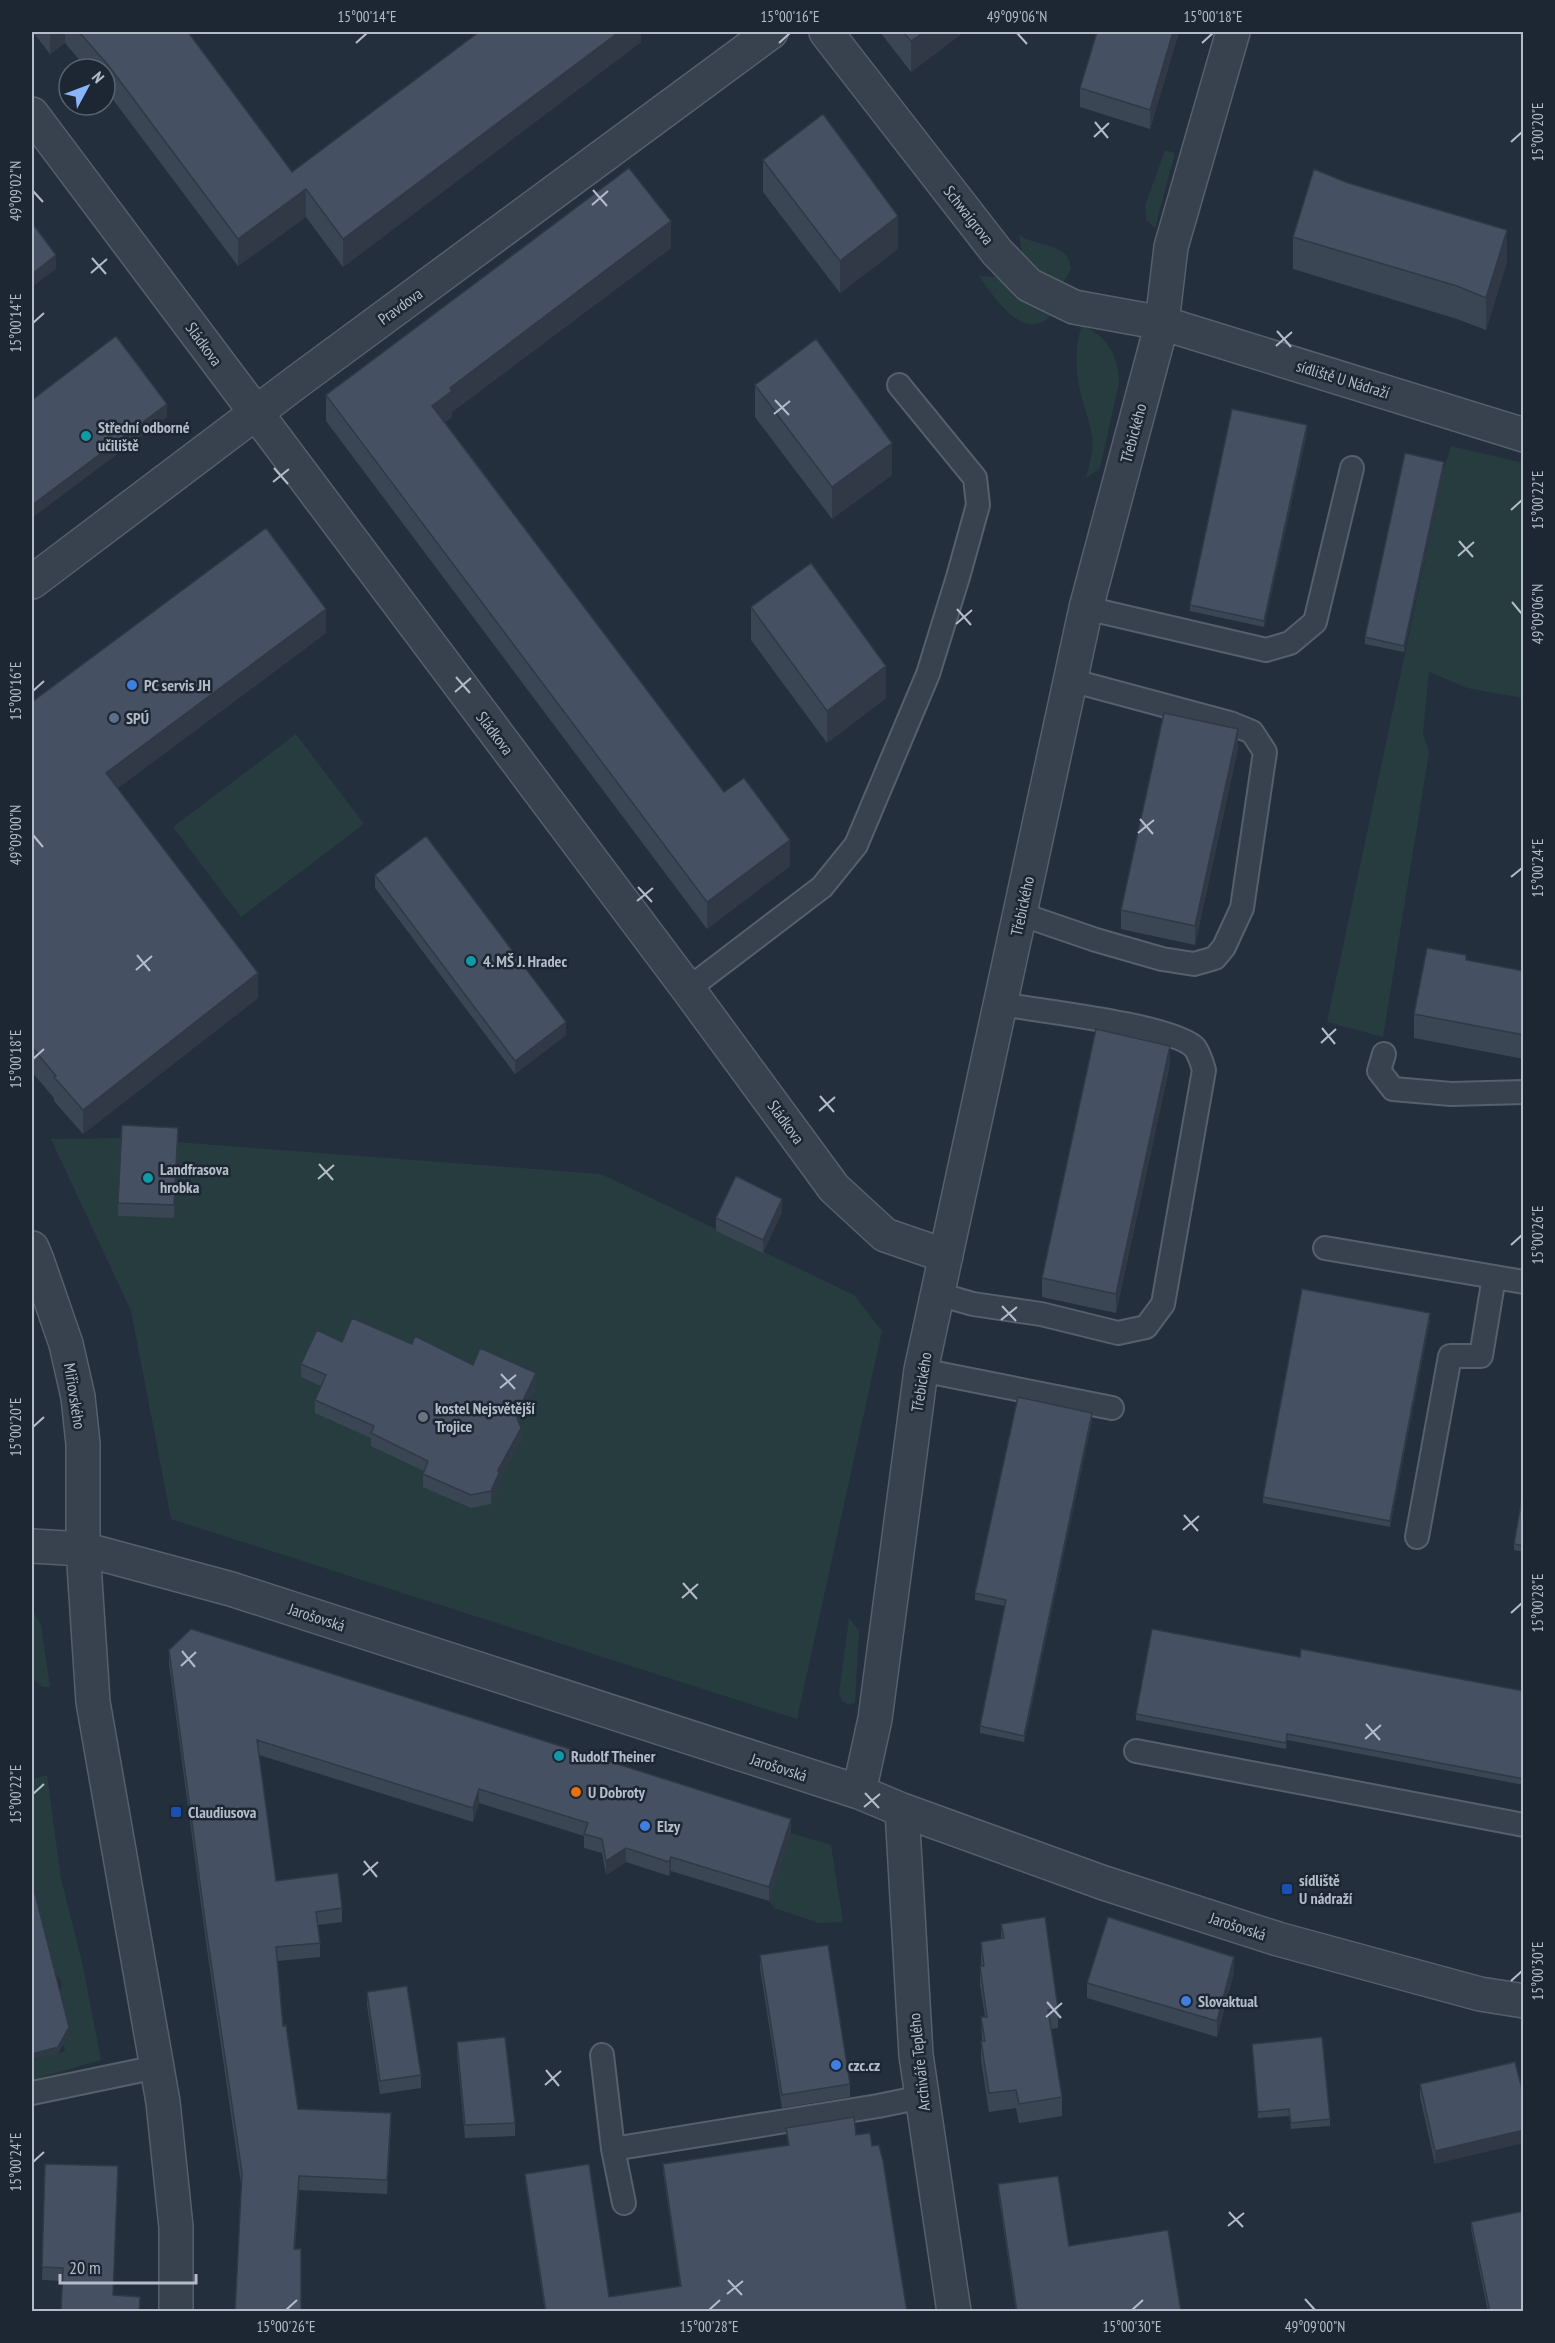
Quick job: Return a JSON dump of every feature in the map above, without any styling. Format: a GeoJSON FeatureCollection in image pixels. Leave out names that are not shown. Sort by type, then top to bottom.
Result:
{"type":"FeatureCollection","features":[{"type":"Feature","properties":{"kind":"street","name":"Pravdova"},"geometry":{"type":"LineString","coordinates":[[32,582],[255,413],[771,32]]}},
{"type":"Feature","properties":{"kind":"street","name":"Schwaigrova"},"geometry":{"type":"LineString","coordinates":[[826,32],[997,252],[1029,285],[1074,307],[1162,323]]}},
{"type":"Feature","properties":{"kind":"street","name":"Třebického"},"geometry":{"type":"LineString","coordinates":[[859,1792],[875,1719],[921,1370],[1086,608],[1162,323],[1171,247],[1233,32]]}},
{"type":"Feature","properties":{"kind":"street","name":"Sládkova"},"geometry":{"type":"LineString","coordinates":[[32,114],[688,989],[834,1188],[885,1235],[946,1256]]}},
{"type":"Feature","properties":{"kind":"street","name":"sídliště U Nádraží"},"geometry":{"type":"LineString","coordinates":[[1162,323],[1524,435]]}},
{"type":"Feature","properties":{"kind":"street","name":"Miřiovského"},"geometry":{"type":"LineString","coordinates":[[32,1248],[66,1344],[78,1397],[83,1444],[83,1549]]}},
{"type":"Feature","properties":{"kind":"street","name":"Jarošovská"},"geometry":{"type":"LineString","coordinates":[[32,1546],[83,1549],[231,1589],[859,1792],[902,1810],[1104,1883],[1278,1939],[1480,1994],[1524,2001]]}},
{"type":"Feature","properties":{"kind":"street"},"geometry":{"type":"LineString","coordinates":[[83,1549],[93,1702],[163,2102],[176,2227],[176,2312]]}},
{"type":"Feature","properties":{"kind":"street","name":"Archiváře Teplého"},"geometry":{"type":"LineString","coordinates":[[902,1810],[916,2055],[954,2312]]}},
{"type":"Feature","properties":{"kind":"lane"},"geometry":{"type":"LineString","coordinates":[[688,989],[822,887],[856,845],[928,674],[978,505],[975,478],[899,385]]}},
{"type":"Feature","properties":{"kind":"lane"},"geometry":{"type":"LineString","coordinates":[[1086,608],[1266,650],[1290,643],[1315,622],[1352,468]]}},
{"type":"Feature","properties":{"kind":"lane"},"geometry":{"type":"LineString","coordinates":[[1020,914],[1096,940],[1162,959],[1194,964],[1215,957],[1224,947],[1242,908],[1265,752],[1252,732],[1230,723],[1070,680]]}},
{"type":"Feature","properties":{"kind":"lane"},"geometry":{"type":"LineString","coordinates":[[938,1294],[973,1304],[1041,1314],[1118,1333],[1146,1327],[1163,1304],[1204,1070],[1195,1048],[1181,1039],[1152,1029],[1000,1004]]}},
{"type":"Feature","properties":{"kind":"lane"},"geometry":{"type":"LineString","coordinates":[[1384,1054],[1379,1071],[1393,1089],[1451,1094],[1524,1092]]}},
{"type":"Feature","properties":{"kind":"lane"},"geometry":{"type":"LineString","coordinates":[[1325,1248],[1524,1282]]}},
{"type":"Feature","properties":{"kind":"lane"},"geometry":{"type":"LineString","coordinates":[[1417,1537],[1450,1356],[1481,1356],[1494,1277]]}},
{"type":"Feature","properties":{"kind":"lane"},"geometry":{"type":"LineString","coordinates":[[921,1370],[1112,1408]]}},
{"type":"Feature","properties":{"kind":"lane"},"geometry":{"type":"LineString","coordinates":[[1136,1751],[1524,1825]]}},
{"type":"Feature","properties":{"kind":"lane"},"geometry":{"type":"LineString","coordinates":[[602,2055],[613,2149],[624,2202]]}},
{"type":"Feature","properties":{"kind":"lane"},"geometry":{"type":"LineString","coordinates":[[32,2093],[157,2067]]}},
{"type":"Feature","properties":{"kind":"lane"},"geometry":{"type":"LineString","coordinates":[[613,2149],[922,2097]]}},
{"type":"Feature","properties":{"kind":"green space"},"geometry":{"type":"Polygon","coordinates":[[[1165,150],[1175,153],[1155,228],[1146,220],[1145,206],[1165,150]]]}},
{"type":"Feature","properties":{"kind":"green space"},"geometry":{"type":"Polygon","coordinates":[[[1019,235],[1059,249],[1065,254],[1071,269],[1061,287],[1024,263],[1019,235]]]}},
{"type":"Feature","properties":{"kind":"green space"},"geometry":{"type":"Polygon","coordinates":[[[979,276],[997,277],[1025,298],[1053,314],[1042,322],[1031,324],[1021,321],[1001,305],[979,276]]]}},
{"type":"Feature","properties":{"kind":"green space"},"geometry":{"type":"Polygon","coordinates":[[[1082,325],[1099,335],[1110,348],[1114,356],[1119,383],[1100,468],[1086,478],[1092,442],[1091,429],[1077,375],[1077,345],[1082,325]]]}},
{"type":"Feature","properties":{"kind":"green space"},"geometry":{"type":"Polygon","coordinates":[[[1451,446],[1523,463],[1523,698],[1467,688],[1429,672],[1423,733],[1429,753],[1383,1037],[1327,1022],[1444,469],[1451,446]]]}},
{"type":"Feature","properties":{"kind":"green space"},"geometry":{"type":"Polygon","coordinates":[[[296,734],[364,824],[241,917],[173,827],[296,734]]]}},
{"type":"Feature","properties":{"kind":"green space"},"geometry":{"type":"Polygon","coordinates":[[[122,1138],[601,1174],[854,1295],[882,1331],[797,1719],[171,1519],[131,1311],[51,1139],[122,1138]]]}},
{"type":"Feature","properties":{"kind":"green space"},"geometry":{"type":"Polygon","coordinates":[[[32,1609],[41,1625],[50,1687],[42,1687],[32,1677],[32,1609]]]}},
{"type":"Feature","properties":{"kind":"green space"},"geometry":{"type":"Polygon","coordinates":[[[849,1618],[859,1631],[855,1703],[848,1705],[842,1701],[839,1694],[849,1618]]]}},
{"type":"Feature","properties":{"kind":"green space"},"geometry":{"type":"Polygon","coordinates":[[[47,1775],[61,1879],[82,1962],[101,2060],[32,2080],[32,2061],[65,2051],[51,1999],[61,1989],[61,1980],[51,1968],[32,1919],[32,1779],[47,1775]]]}},
{"type":"Feature","properties":{"kind":"green space"},"geometry":{"type":"Polygon","coordinates":[[[791,1833],[831,1845],[843,1922],[819,1923],[774,1908],[769,1901],[791,1833]]]}},
{"type":"Feature","properties":{"kind":"building"},"geometry":{"type":"Polygon","coordinates":[[[79,32],[188,32],[292,172],[479,32],[619,32],[343,239],[306,189],[238,239],[117,77],[117,57],[101,57],[79,32]]]}},
{"type":"Feature","properties":{"kind":"building"},"geometry":{"type":"Polygon","coordinates":[[[903,32],[924,32],[911,41],[903,32]]]}},
{"type":"Feature","properties":{"kind":"building"},"geometry":{"type":"Polygon","coordinates":[[[1097,32],[1173,32],[1150,110],[1080,88],[1097,32]]]}},
{"type":"Feature","properties":{"kind":"building"},"geometry":{"type":"Polygon","coordinates":[[[823,114],[898,216],[840,261],[763,160],[823,114]]]}},
{"type":"Feature","properties":{"kind":"building"},"geometry":{"type":"Polygon","coordinates":[[[629,168],[671,221],[450,388],[452,391],[432,406],[724,792],[744,778],[790,840],[707,902],[326,395],[629,168]]]}},
{"type":"Feature","properties":{"kind":"building"},"geometry":{"type":"Polygon","coordinates":[[[1314,169],[1348,183],[1507,230],[1486,298],[1457,286],[1293,237],[1314,169]]]}},
{"type":"Feature","properties":{"kind":"building"},"geometry":{"type":"Polygon","coordinates":[[[32,223],[56,255],[32,274],[32,223]]]}},
{"type":"Feature","properties":{"kind":"building","name":"Střední odborné učiliště"},"geometry":{"type":"Polygon","coordinates":[[[116,336],[167,404],[32,505],[32,400],[116,336]]]}},
{"type":"Feature","properties":{"kind":"building"},"geometry":{"type":"Polygon","coordinates":[[[816,339],[892,443],[832,487],[755,385],[816,339]]]}},
{"type":"Feature","properties":{"kind":"building"},"geometry":{"type":"Polygon","coordinates":[[[1232,409],[1307,425],[1264,621],[1190,605],[1232,409]]]}},
{"type":"Feature","properties":{"kind":"building"},"geometry":{"type":"Polygon","coordinates":[[[1405,453],[1444,462],[1404,646],[1365,637],[1405,453]]]}},
{"type":"Feature","properties":{"kind":"building"},"geometry":{"type":"Polygon","coordinates":[[[266,528],[326,609],[106,773],[258,973],[83,1110],[32,1047],[32,702],[266,528]]]}},
{"type":"Feature","properties":{"kind":"building"},"geometry":{"type":"Polygon","coordinates":[[[811,563],[886,666],[827,711],[751,607],[811,563]]]}},
{"type":"Feature","properties":{"kind":"building"},"geometry":{"type":"Polygon","coordinates":[[[1164,713],[1238,729],[1195,926],[1121,910],[1164,713]]]}},
{"type":"Feature","properties":{"kind":"building","name":"4. MŠ J. Hradec"},"geometry":{"type":"Polygon","coordinates":[[[426,836],[566,1022],[515,1061],[375,875],[426,836]]]}},
{"type":"Feature","properties":{"kind":"building"},"geometry":{"type":"Polygon","coordinates":[[[1427,948],[1466,955],[1466,960],[1524,971],[1524,1035],[1414,1014],[1427,948]]]}},
{"type":"Feature","properties":{"kind":"building"},"geometry":{"type":"Polygon","coordinates":[[[1096,1029],[1170,1046],[1116,1294],[1042,1278],[1096,1029]]]}},
{"type":"Feature","properties":{"kind":"building","name":"Landfrasova hrobka"},"geometry":{"type":"Polygon","coordinates":[[[122,1125],[178,1128],[174,1205],[118,1203],[122,1125]]]}},
{"type":"Feature","properties":{"kind":"building"},"geometry":{"type":"Polygon","coordinates":[[[736,1176],[782,1199],[763,1240],[716,1218],[736,1176]]]}},
{"type":"Feature","properties":{"kind":"building"},"geometry":{"type":"Polygon","coordinates":[[[1302,1289],[1430,1313],[1390,1521],[1263,1497],[1302,1289]]]}},
{"type":"Feature","properties":{"kind":"building","name":"kostel Nejsvětější Trojice"},"geometry":{"type":"Polygon","coordinates":[[[352,1318],[412,1344],[415,1336],[473,1365],[480,1348],[536,1373],[516,1415],[521,1428],[498,1470],[499,1473],[491,1491],[471,1495],[423,1474],[428,1461],[371,1433],[374,1426],[315,1400],[326,1375],[301,1364],[317,1330],[342,1342],[352,1318]]]}},
{"type":"Feature","properties":{"kind":"building"},"geometry":{"type":"Polygon","coordinates":[[[1018,1397],[1092,1413],[1024,1736],[980,1726],[1006,1600],[975,1593],[1018,1397]]]}},
{"type":"Feature","properties":{"kind":"building"},"geometry":{"type":"Polygon","coordinates":[[[1524,1487],[1524,1546],[1514,1544],[1524,1487]]]}},
{"type":"Feature","properties":{"kind":"building"},"geometry":{"type":"Polygon","coordinates":[[[191,1629],[791,1819],[769,1887],[671,1857],[669,1862],[626,1848],[606,1861],[602,1839],[584,1834],[588,1823],[479,1789],[473,1808],[257,1740],[276,1881],[338,1873],[342,1908],[316,1912],[320,1943],[276,1947],[283,2026],[286,2025],[298,2109],[391,2113],[387,2180],[299,2176],[294,2249],[301,2249],[301,2312],[235,2312],[242,2173],[169,1650],[191,1629]]]}},
{"type":"Feature","properties":{"kind":"building"},"geometry":{"type":"Polygon","coordinates":[[[1152,1629],[1300,1657],[1301,1649],[1524,1691],[1524,1779],[1287,1734],[1286,1743],[1136,1714],[1152,1629]]]}},
{"type":"Feature","properties":{"kind":"building"},"geometry":{"type":"Polygon","coordinates":[[[32,1882],[69,2027],[58,2047],[32,2054],[32,1882]]]}},
{"type":"Feature","properties":{"kind":"building"},"geometry":{"type":"Polygon","coordinates":[[[1045,1917],[1058,2009],[1048,2010],[1062,2097],[1019,2104],[1016,2090],[989,2093],[981,2041],[985,2041],[981,2017],[987,2017],[980,1966],[984,1966],[981,1942],[1004,1938],[1001,1924],[1045,1917]]]}},
{"type":"Feature","properties":{"kind":"building"},"geometry":{"type":"Polygon","coordinates":[[[1108,1917],[1234,1957],[1217,2021],[1087,1983],[1108,1917]]]}},
{"type":"Feature","properties":{"kind":"building"},"geometry":{"type":"Polygon","coordinates":[[[828,1945],[850,2084],[782,2095],[760,1955],[828,1945]]]}},
{"type":"Feature","properties":{"kind":"building"},"geometry":{"type":"Polygon","coordinates":[[[407,1986],[421,2075],[380,2081],[367,1992],[407,1986]]]}},
{"type":"Feature","properties":{"kind":"building"},"geometry":{"type":"Polygon","coordinates":[[[505,2037],[515,2123],[465,2125],[457,2042],[505,2037]]]}},
{"type":"Feature","properties":{"kind":"building"},"geometry":{"type":"Polygon","coordinates":[[[1322,2037],[1330,2119],[1291,2123],[1289,2109],[1258,2112],[1252,2044],[1322,2037]]]}},
{"type":"Feature","properties":{"kind":"building"},"geometry":{"type":"Polygon","coordinates":[[[1515,2062],[1524,2097],[1524,2130],[1435,2151],[1420,2084],[1515,2062]]]}},
{"type":"Feature","properties":{"kind":"building"},"geometry":{"type":"Polygon","coordinates":[[[854,2117],[856,2135],[870,2133],[872,2146],[879,2145],[907,2312],[546,2312],[525,2174],[589,2164],[609,2297],[681,2286],[663,2164],[789,2145],[786,2128],[854,2117]]]}},
{"type":"Feature","properties":{"kind":"building"},"geometry":{"type":"Polygon","coordinates":[[[45,2164],[118,2166],[113,2295],[140,2297],[139,2312],[61,2312],[63,2268],[42,2267],[45,2164]]]}},
{"type":"Feature","properties":{"kind":"building"},"geometry":{"type":"Polygon","coordinates":[[[1058,2176],[1069,2246],[1168,2230],[1181,2312],[1017,2312],[998,2184],[1058,2176]]]}},
{"type":"Feature","properties":{"kind":"building"},"geometry":{"type":"Polygon","coordinates":[[[1524,2211],[1524,2312],[1490,2312],[1471,2222],[1524,2211]]]}},
{"type":"Feature","properties":{"kind":"place","name":"Střední odborné učiliště"},"geometry":{"type":"Point","coordinates":[86,436]}},
{"type":"Feature","properties":{"kind":"place","name":"PC servis JH"},"geometry":{"type":"Point","coordinates":[132,685]}},
{"type":"Feature","properties":{"kind":"place","name":"SPÚ"},"geometry":{"type":"Point","coordinates":[114,718]}},
{"type":"Feature","properties":{"kind":"place","name":"4. MŠ J. Hradec"},"geometry":{"type":"Point","coordinates":[471,961]}},
{"type":"Feature","properties":{"kind":"place","name":"Landfrasova hrobka"},"geometry":{"type":"Point","coordinates":[148,1178]}},
{"type":"Feature","properties":{"kind":"place","name":"kostel Nejsvětější Trojice"},"geometry":{"type":"Point","coordinates":[423,1417]}},
{"type":"Feature","properties":{"kind":"place","name":"Rudolf Theiner"},"geometry":{"type":"Point","coordinates":[559,1756]}},
{"type":"Feature","properties":{"kind":"place","name":"U Dobroty"},"geometry":{"type":"Point","coordinates":[576,1792]}},
{"type":"Feature","properties":{"kind":"place","name":"Claudiusova"},"geometry":{"type":"Point","coordinates":[176,1812]}},
{"type":"Feature","properties":{"kind":"place","name":"Elzy"},"geometry":{"type":"Point","coordinates":[645,1826]}},
{"type":"Feature","properties":{"kind":"place","name":"sídliště U nádraží"},"geometry":{"type":"Point","coordinates":[1287,1889]}},
{"type":"Feature","properties":{"kind":"place","name":"Slovaktual"},"geometry":{"type":"Point","coordinates":[1186,2001]}},
{"type":"Feature","properties":{"kind":"place","name":"czc.cz"},"geometry":{"type":"Point","coordinates":[836,2065]}}]}
